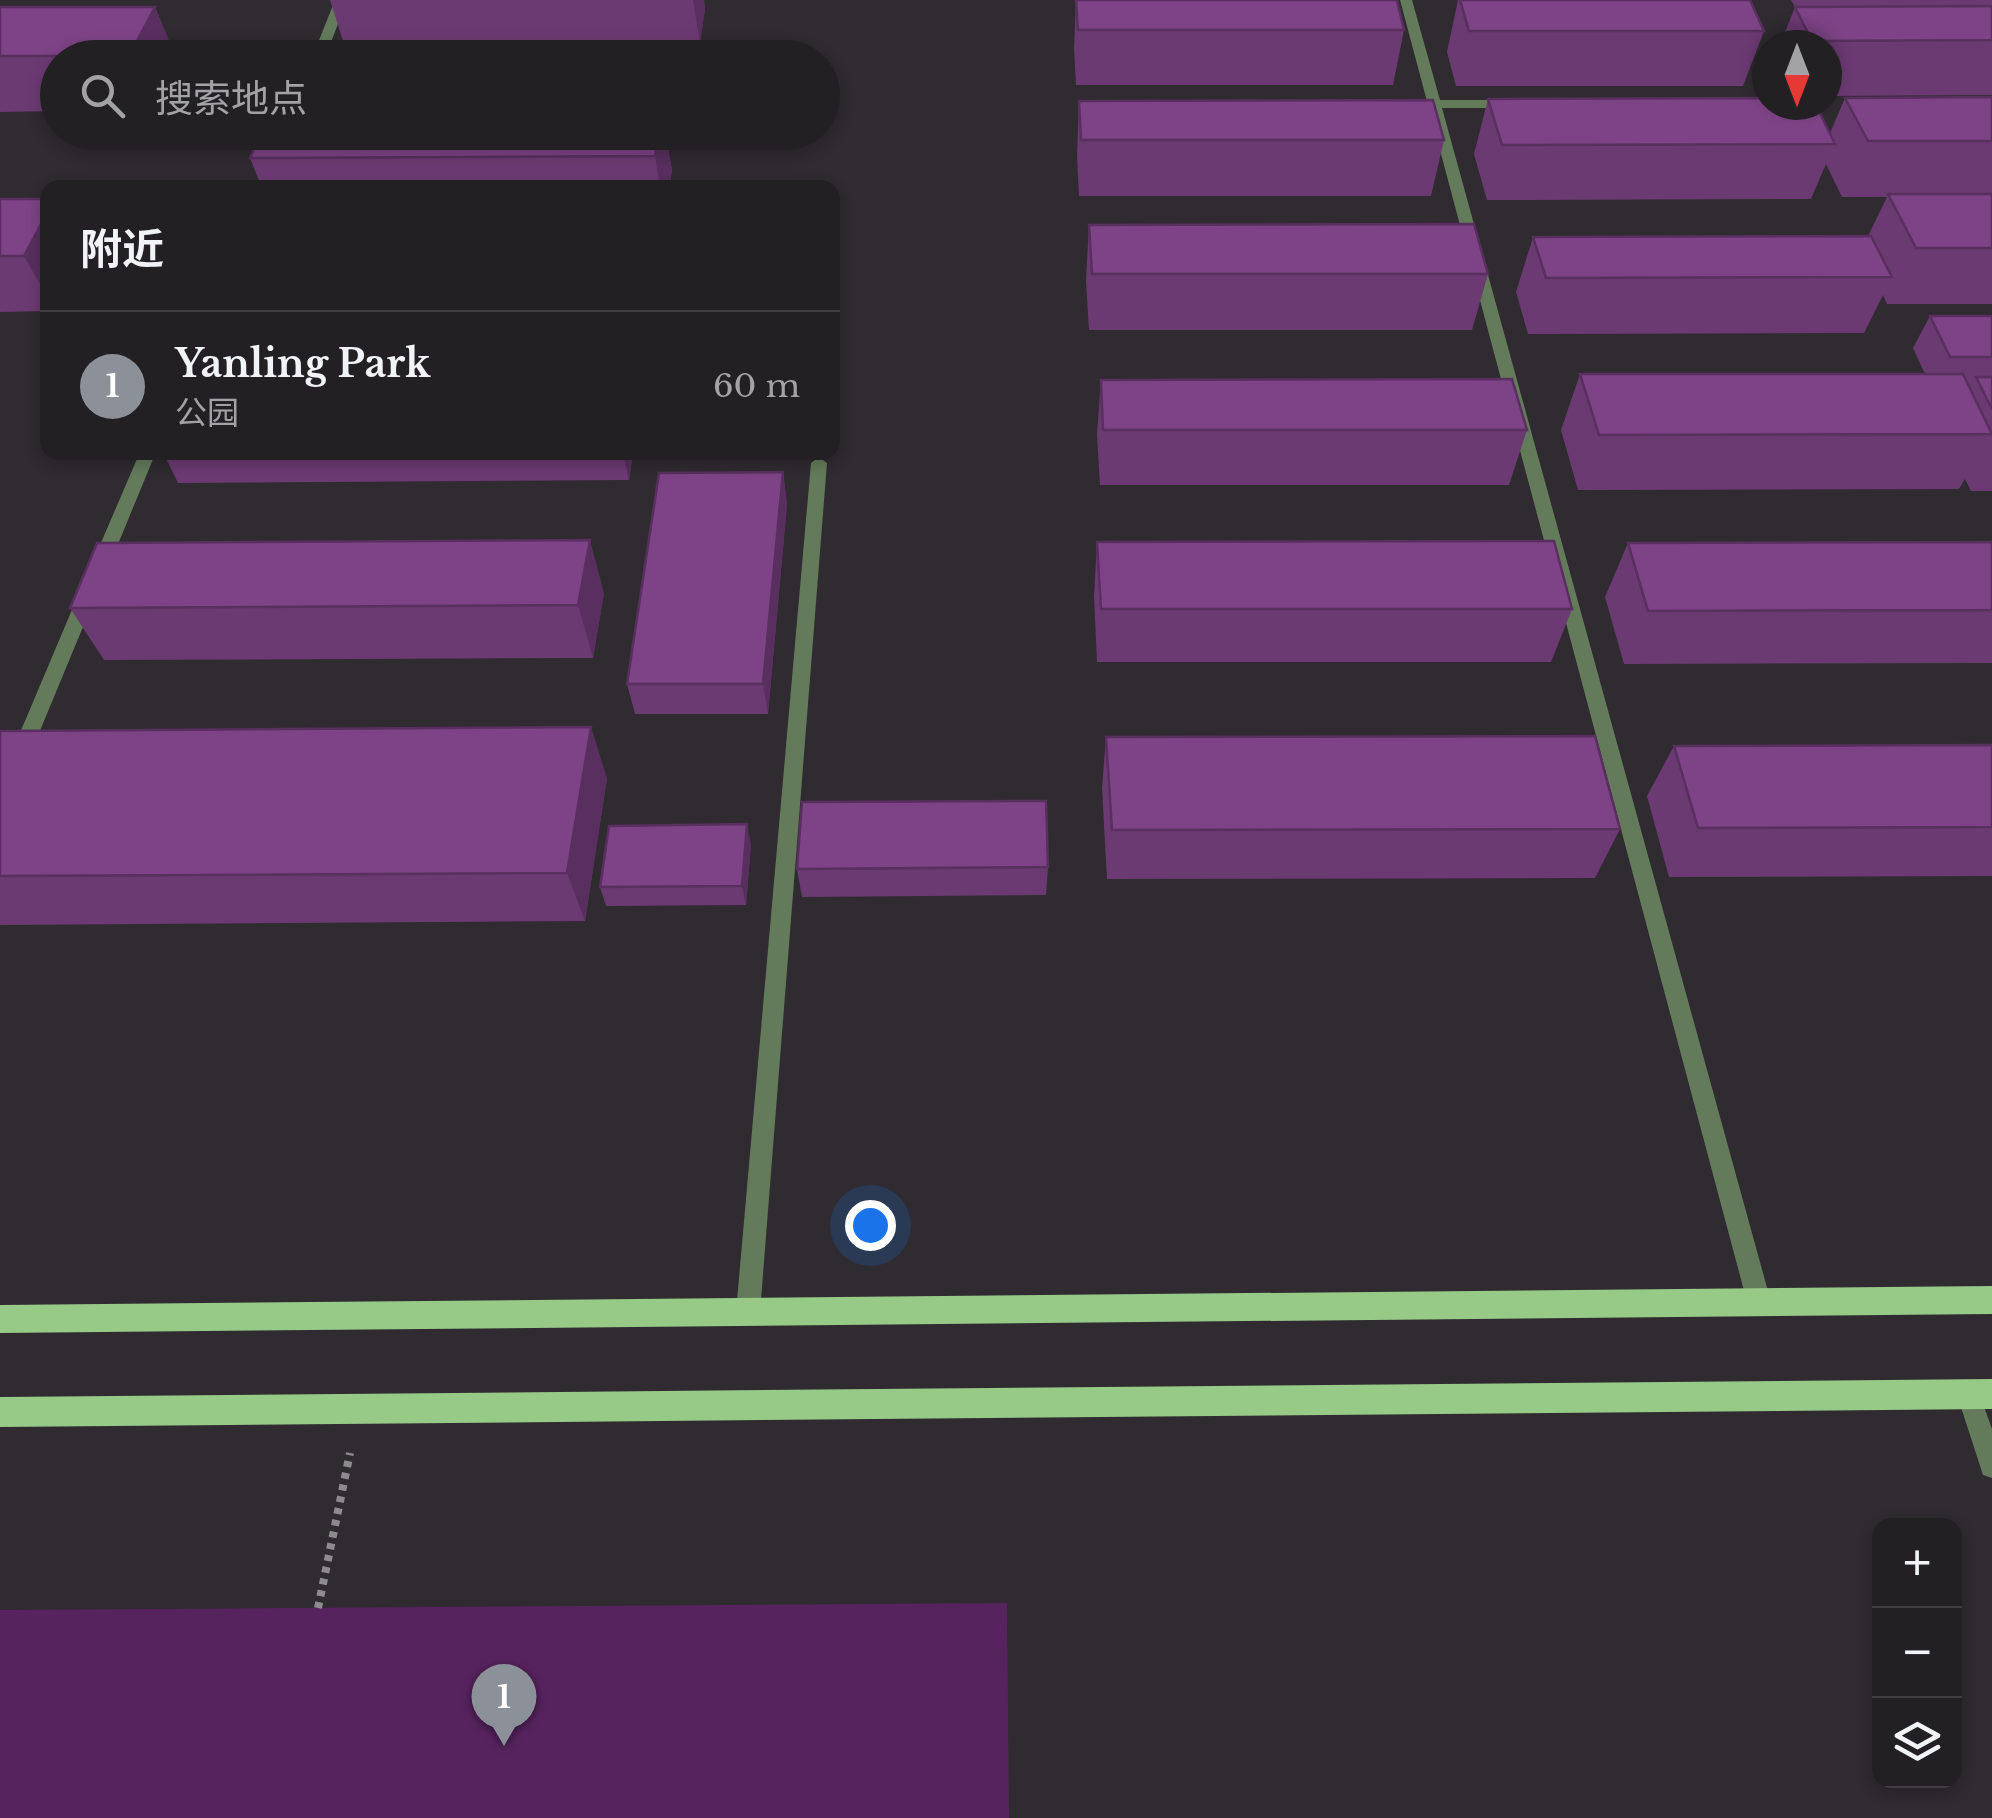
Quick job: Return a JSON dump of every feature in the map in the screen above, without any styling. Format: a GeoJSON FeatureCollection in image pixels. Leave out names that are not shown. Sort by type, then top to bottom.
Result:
{"type":"FeatureCollection","features":[{"type":"Feature","properties":{"kind":"main road"},"geometry":{"type":"LineString","coordinates":[[0,1319],[1992,1300]]}},
{"type":"Feature","properties":{"kind":"main road"},"geometry":{"type":"LineString","coordinates":[[0,1412],[1981,1395]]}},
{"type":"Feature","properties":{"kind":"lane"},"geometry":{"type":"LineString","coordinates":[[325,40],[341,0]]}},
{"type":"Feature","properties":{"kind":"lane"},"geometry":{"type":"LineString","coordinates":[[1406,0],[1759,1302]]}},
{"type":"Feature","properties":{"kind":"lane"},"geometry":{"type":"LineString","coordinates":[[1434,104],[1530,104]]}},
{"type":"Feature","properties":{"kind":"lane"},"geometry":{"type":"LineString","coordinates":[[0,803],[145,460]]}},
{"type":"Feature","properties":{"kind":"lane"},"geometry":{"type":"LineString","coordinates":[[748,1312],[819,462]]}},
{"type":"Feature","properties":{"kind":"lane"},"geometry":{"type":"LineString","coordinates":[[1981,1395],[1992,1466]]}},
{"type":"Feature","properties":{"kind":"path"},"geometry":{"type":"LineString","coordinates":[[318,1608],[359,1409]]}},
{"type":"Feature","properties":{"kind":"shaded area"},"geometry":{"type":"Polygon","coordinates":[[[1007,1603],[1009,1818],[0,1818],[0,1610],[1007,1603]]]}},
{"type":"Feature","properties":{"kind":"building"},"geometry":{"type":"Polygon","coordinates":[[[1076,0],[1397,0],[1404,30],[1078,30],[1076,0]]]}},
{"type":"Feature","properties":{"kind":"building"},"geometry":{"type":"Polygon","coordinates":[[[1460,0],[1750,0],[1764,30],[1752,31],[1469,31],[1460,0]]]}},
{"type":"Feature","properties":{"kind":"building"},"geometry":{"type":"Polygon","coordinates":[[[1992,6],[1992,40],[1842,41],[1842,30],[1806,30],[1795,7],[1992,6]]]}},
{"type":"Feature","properties":{"kind":"building"},"geometry":{"type":"Polygon","coordinates":[[[0,7],[155,7],[137,40],[40,40],[40,56],[0,56],[0,7]]]}},
{"type":"Feature","properties":{"kind":"building"},"geometry":{"type":"Polygon","coordinates":[[[1992,97],[1992,141],[1868,141],[1845,98],[1992,97]]]}},
{"type":"Feature","properties":{"kind":"building"},"geometry":{"type":"Polygon","coordinates":[[[1752,98],[1752,120],[1823,120],[1835,144],[1502,145],[1488,99],[1752,98]]]}},
{"type":"Feature","properties":{"kind":"building"},"geometry":{"type":"Polygon","coordinates":[[[1433,100],[1444,140],[1081,140],[1079,101],[1433,100]]]}},
{"type":"Feature","properties":{"kind":"building"},"geometry":{"type":"Polygon","coordinates":[[[253,150],[656,150],[655,156],[250,158],[253,150]]]}},
{"type":"Feature","properties":{"kind":"building"},"geometry":{"type":"Polygon","coordinates":[[[1888,194],[1992,194],[1992,248],[1916,248],[1888,194]]]}},
{"type":"Feature","properties":{"kind":"building"},"geometry":{"type":"Polygon","coordinates":[[[0,199],[40,199],[40,226],[24,256],[0,256],[0,199]]]}},
{"type":"Feature","properties":{"kind":"building"},"geometry":{"type":"Polygon","coordinates":[[[1474,224],[1488,274],[1092,274],[1089,225],[1474,224]]]}},
{"type":"Feature","properties":{"kind":"building"},"geometry":{"type":"Polygon","coordinates":[[[1871,236],[1892,277],[1546,278],[1533,237],[1871,236]]]}},
{"type":"Feature","properties":{"kind":"building"},"geometry":{"type":"Polygon","coordinates":[[[1930,316],[1992,316],[1992,357],[1950,357],[1930,316]]]}},
{"type":"Feature","properties":{"kind":"building"},"geometry":{"type":"Polygon","coordinates":[[[1580,374],[1963,374],[1992,434],[1599,435],[1580,374]]]}},
{"type":"Feature","properties":{"kind":"building"},"geometry":{"type":"Polygon","coordinates":[[[1976,377],[1992,377],[1992,409],[1976,377]]]}},
{"type":"Feature","properties":{"kind":"building"},"geometry":{"type":"Polygon","coordinates":[[[1512,379],[1527,430],[1103,430],[1101,380],[1512,379]]]}},
{"type":"Feature","properties":{"kind":"building"},"geometry":{"type":"Polygon","coordinates":[[[783,472],[763,684],[627,684],[659,473],[783,472]]]}},
{"type":"Feature","properties":{"kind":"building"},"geometry":{"type":"Polygon","coordinates":[[[590,540],[578,605],[70,608],[97,543],[590,540]]]}},
{"type":"Feature","properties":{"kind":"building"},"geometry":{"type":"Polygon","coordinates":[[[1554,541],[1572,609],[1101,609],[1097,542],[1554,541]]]}},
{"type":"Feature","properties":{"kind":"building"},"geometry":{"type":"Polygon","coordinates":[[[1992,542],[1992,610],[1648,611],[1628,543],[1992,542]]]}},
{"type":"Feature","properties":{"kind":"building"},"geometry":{"type":"Polygon","coordinates":[[[591,727],[567,873],[0,876],[0,731],[591,727]]]}},
{"type":"Feature","properties":{"kind":"building"},"geometry":{"type":"Polygon","coordinates":[[[1595,736],[1620,829],[1112,830],[1106,737],[1595,736]]]}},
{"type":"Feature","properties":{"kind":"building"},"geometry":{"type":"Polygon","coordinates":[[[1992,745],[1992,827],[1698,828],[1674,746],[1992,745]]]}},
{"type":"Feature","properties":{"kind":"building"},"geometry":{"type":"Polygon","coordinates":[[[1046,801],[1048,867],[797,869],[802,802],[1046,801]]]}},
{"type":"Feature","properties":{"kind":"building"},"geometry":{"type":"Polygon","coordinates":[[[747,824],[742,886],[600,887],[609,826],[747,824]]]}},
{"type":"Feature","properties":{"kind":"place","name":"Yanling Park"},"geometry":{"type":"Point","coordinates":[504,1746]}}]}
